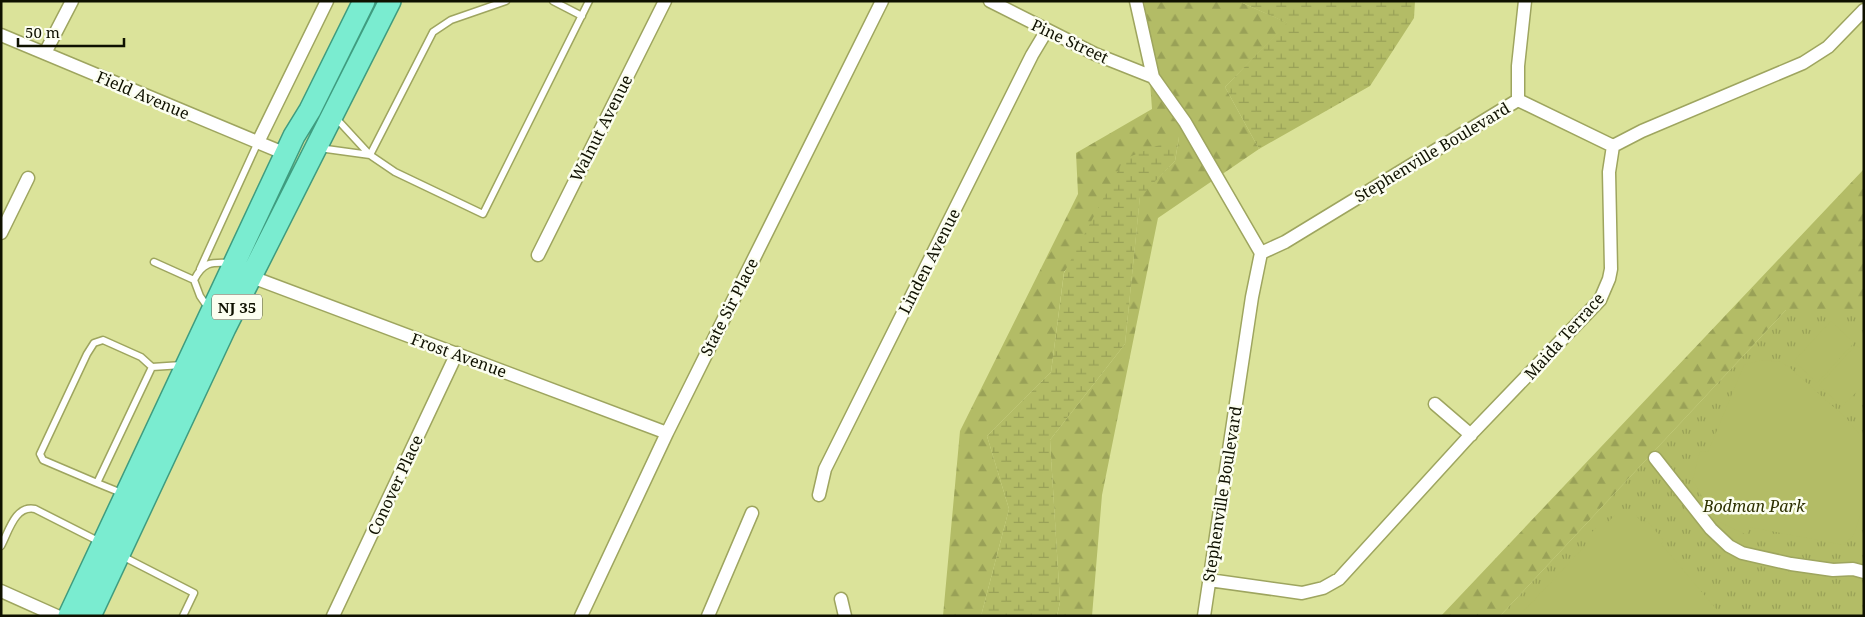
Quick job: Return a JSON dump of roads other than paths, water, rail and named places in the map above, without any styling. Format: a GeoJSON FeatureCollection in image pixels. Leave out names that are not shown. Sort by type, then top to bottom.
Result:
{"type":"FeatureCollection","features":[{"type":"Feature","properties":{"kind":"highway","name":"NJ 35"},"geometry":{"type":"LineString","coordinates":[[90,616],[127,495],[286,154],[364,1]]}},
{"type":"Feature","properties":{"kind":"highway","name":"NJ 35"},"geometry":{"type":"LineString","coordinates":[[69,616],[111,549],[252,277],[332,114],[395,3]]}},
{"type":"Feature","properties":{"kind":"street"},"geometry":{"type":"LineString","coordinates":[[45,53],[72,1]]}},
{"type":"Feature","properties":{"kind":"street"},"geometry":{"type":"LineString","coordinates":[[258,142],[328,1]]}},
{"type":"Feature","properties":{"kind":"street","name":"Walnut Avenue"},"geometry":{"type":"LineString","coordinates":[[538,255],[665,1]]}},
{"type":"Feature","properties":{"kind":"street","name":"State Sir Place"},"geometry":{"type":"LineString","coordinates":[[581,616],[667,433],[882,1]]}},
{"type":"Feature","properties":{"kind":"street","name":"Pine Street"},"geometry":{"type":"LineString","coordinates":[[990,1],[1095,54],[1152,78]]}},
{"type":"Feature","properties":{"kind":"street"},"geometry":{"type":"LineString","coordinates":[[1136,1],[1152,78],[1185,122],[1261,253]]}},
{"type":"Feature","properties":{"kind":"street","name":"Stephenville Boulevard"},"geometry":{"type":"LineString","coordinates":[[1204,616],[1261,253],[1285,242],[1518,100],[1518,66],[1525,1]]}},
{"type":"Feature","properties":{"kind":"street"},"geometry":{"type":"LineString","coordinates":[[1518,100],[1613,146],[1642,131],[1803,63],[1828,47],[1864,10]]}},
{"type":"Feature","properties":{"kind":"street","name":"Linden Avenue"},"geometry":{"type":"LineString","coordinates":[[819,495],[825,469],[1032,55],[1047,30]]}},
{"type":"Feature","properties":{"kind":"street","name":"Field Avenue"},"geometry":{"type":"LineString","coordinates":[[1,35],[286,154]]}},
{"type":"Feature","properties":{"kind":"street","name":"Maida Terrace"},"geometry":{"type":"LineString","coordinates":[[1209,580],[1302,592],[1323,588],[1339,579],[1471,435],[1593,307],[1605,291],[1611,269],[1609,172],[1613,146]]}},
{"type":"Feature","properties":{"kind":"street"},"geometry":{"type":"LineString","coordinates":[[1,233],[28,178]]}},
{"type":"Feature","properties":{"kind":"street","name":"Frost Avenue"},"geometry":{"type":"LineString","coordinates":[[252,277],[344,314],[457,353],[667,433]]}},
{"type":"Feature","properties":{"kind":"street","name":"Conover Place"},"geometry":{"type":"LineString","coordinates":[[333,616],[457,353]]}},
{"type":"Feature","properties":{"kind":"street"},"geometry":{"type":"LineString","coordinates":[[1435,404],[1471,435]]}},
{"type":"Feature","properties":{"kind":"street"},"geometry":{"type":"LineString","coordinates":[[1656,458],[1710,529],[1729,546],[1742,553],[1791,564],[1833,570],[1853,569],[1864,572]]}},
{"type":"Feature","properties":{"kind":"street"},"geometry":{"type":"LineString","coordinates":[[708,616],[752,513]]}},
{"type":"Feature","properties":{"kind":"street"},"geometry":{"type":"LineString","coordinates":[[1,591],[57,616]]}},
{"type":"Feature","properties":{"kind":"street"},"geometry":{"type":"LineString","coordinates":[[841,599],[845,616]]}},
{"type":"Feature","properties":{"kind":"lane"},"geometry":{"type":"LineString","coordinates":[[370,155],[433,32],[451,20],[506,1]]}},
{"type":"Feature","properties":{"kind":"lane"},"geometry":{"type":"LineString","coordinates":[[554,1],[582,16]]}},
{"type":"Feature","properties":{"kind":"lane"},"geometry":{"type":"LineString","coordinates":[[332,114],[370,155],[395,172],[483,214],[589,1]]}},
{"type":"Feature","properties":{"kind":"lane"},"geometry":{"type":"LineString","coordinates":[[194,280],[200,269],[203,257],[258,142]]}},
{"type":"Feature","properties":{"kind":"lane"},"geometry":{"type":"LineString","coordinates":[[316,147],[370,155]]}},
{"type":"Feature","properties":{"kind":"lane"},"geometry":{"type":"LineString","coordinates":[[154,262],[194,280],[200,296],[212,314]]}},
{"type":"Feature","properties":{"kind":"lane"},"geometry":{"type":"LineString","coordinates":[[200,269],[212,262],[236,263]]}},
{"type":"Feature","properties":{"kind":"lane"},"geometry":{"type":"LineString","coordinates":[[127,495],[43,460],[40,454],[94,343],[103,340],[141,357],[152,367],[188,365]]}},
{"type":"Feature","properties":{"kind":"lane"},"geometry":{"type":"LineString","coordinates":[[97,483],[152,367]]}},
{"type":"Feature","properties":{"kind":"lane"},"geometry":{"type":"LineString","coordinates":[[1,546],[18,513],[28,507],[35,508],[194,593],[183,616]]}},
{"type":"Feature","properties":{"kind":"park label","name":"Bodman Park"},"geometry":{"type":"Point","coordinates":[1754,506]}}]}
